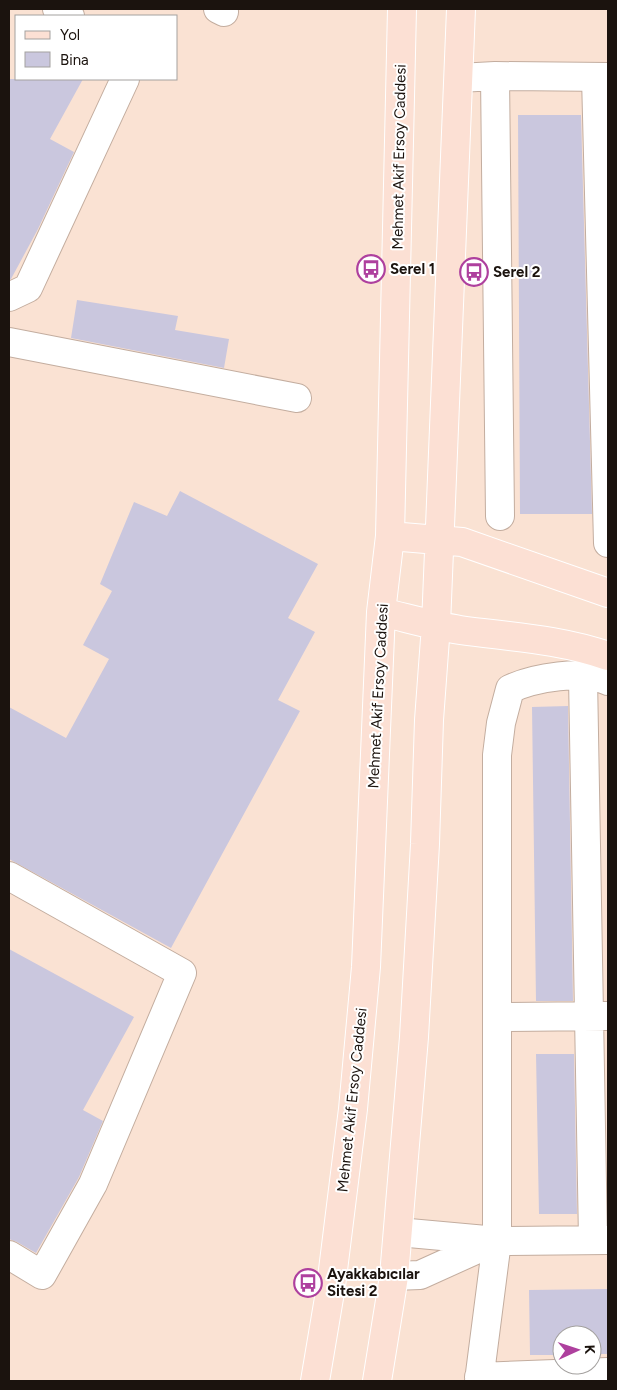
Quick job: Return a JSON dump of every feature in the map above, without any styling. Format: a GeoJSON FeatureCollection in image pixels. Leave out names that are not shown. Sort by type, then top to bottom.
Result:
{"type":"FeatureCollection","features":[{"type":"Feature","properties":{"kind":"main road","name":"Mehmet Akif Ersoy Caddesi"},"geometry":{"type":"LineString","coordinates":[[315,1381],[331,1286],[353,1110],[366,967],[381,612],[390,536],[402,9]]}},
{"type":"Feature","properties":{"kind":"main road"},"geometry":{"type":"LineString","coordinates":[[377,1381],[394,1276],[415,1027],[425,844],[429,720],[440,539],[461,9]]}},
{"type":"Feature","properties":{"kind":"main road"},"geometry":{"type":"LineString","coordinates":[[390,536],[462,542],[608,593]]}},
{"type":"Feature","properties":{"kind":"main road"},"geometry":{"type":"LineString","coordinates":[[381,612],[459,629],[542,639],[581,647],[608,656]]}},
{"type":"Feature","properties":{"kind":"street"},"geometry":{"type":"LineString","coordinates":[[57,9],[68,15]]}},
{"type":"Feature","properties":{"kind":"street"},"geometry":{"type":"LineString","coordinates":[[459,78],[495,76],[602,77],[608,543]]}},
{"type":"Feature","properties":{"kind":"street"},"geometry":{"type":"LineString","coordinates":[[495,76],[500,516]]}},
{"type":"Feature","properties":{"kind":"street"},"geometry":{"type":"LineString","coordinates":[[9,297],[28,288],[125,80]]}},
{"type":"Feature","properties":{"kind":"street"},"geometry":{"type":"LineString","coordinates":[[9,342],[297,398]]}},
{"type":"Feature","properties":{"kind":"street"},"geometry":{"type":"LineString","coordinates":[[398,1232],[497,1241],[600,1240],[596,679],[557,677],[522,683],[510,689],[501,723],[496,755],[497,1241],[479,1379],[608,1372]]}},
{"type":"Feature","properties":{"kind":"street"},"geometry":{"type":"LineString","coordinates":[[9,876],[182,972],[93,1184],[42,1275],[9,1256]]}},
{"type":"Feature","properties":{"kind":"street"},"geometry":{"type":"LineString","coordinates":[[498,1017],[599,1016]]}},
{"type":"Feature","properties":{"kind":"street"},"geometry":{"type":"LineString","coordinates":[[394,1276],[420,1275],[497,1241]]}},
{"type":"Feature","properties":{"kind":"building"},"geometry":{"type":"Polygon","coordinates":[[[9,79],[82,80],[50,139],[74,152],[38,229],[9,280],[9,79]]]}},
{"type":"Feature","properties":{"kind":"building"},"geometry":{"type":"Polygon","coordinates":[[[518,115],[581,115],[592,514],[520,514],[518,115]]]}},
{"type":"Feature","properties":{"kind":"building"},"geometry":{"type":"Polygon","coordinates":[[[77,300],[178,316],[175,330],[229,339],[224,368],[71,338],[77,300]]]}},
{"type":"Feature","properties":{"kind":"building"},"geometry":{"type":"Polygon","coordinates":[[[180,491],[318,564],[288,618],[315,632],[278,700],[300,711],[171,948],[9,859],[9,707],[66,738],[109,659],[83,645],[112,591],[100,584],[134,502],[167,516],[180,491]]]}},
{"type":"Feature","properties":{"kind":"building"},"geometry":{"type":"Polygon","coordinates":[[[568,706],[573,1001],[536,1001],[532,707],[568,706]]]}},
{"type":"Feature","properties":{"kind":"building"},"geometry":{"type":"Polygon","coordinates":[[[9,949],[134,1017],[83,1110],[103,1121],[79,1177],[36,1253],[9,1239],[9,949]]]}},
{"type":"Feature","properties":{"kind":"building"},"geometry":{"type":"Polygon","coordinates":[[[536,1054],[574,1054],[577,1214],[539,1214],[536,1054]]]}},
{"type":"Feature","properties":{"kind":"building"},"geometry":{"type":"Polygon","coordinates":[[[608,1289],[608,1354],[602,1354],[602,1325],[552,1325],[552,1355],[530,1355],[529,1290],[608,1289]]]}},
{"type":"Feature","properties":{"kind":"place","name":"Serel 1"},"geometry":{"type":"Point","coordinates":[371,269]}},
{"type":"Feature","properties":{"kind":"place","name":"Serel 2"},"geometry":{"type":"Point","coordinates":[474,272]}},
{"type":"Feature","properties":{"kind":"place","name":"Ayakkabıcılar Sitesi 2"},"geometry":{"type":"Point","coordinates":[308,1283]}}]}
